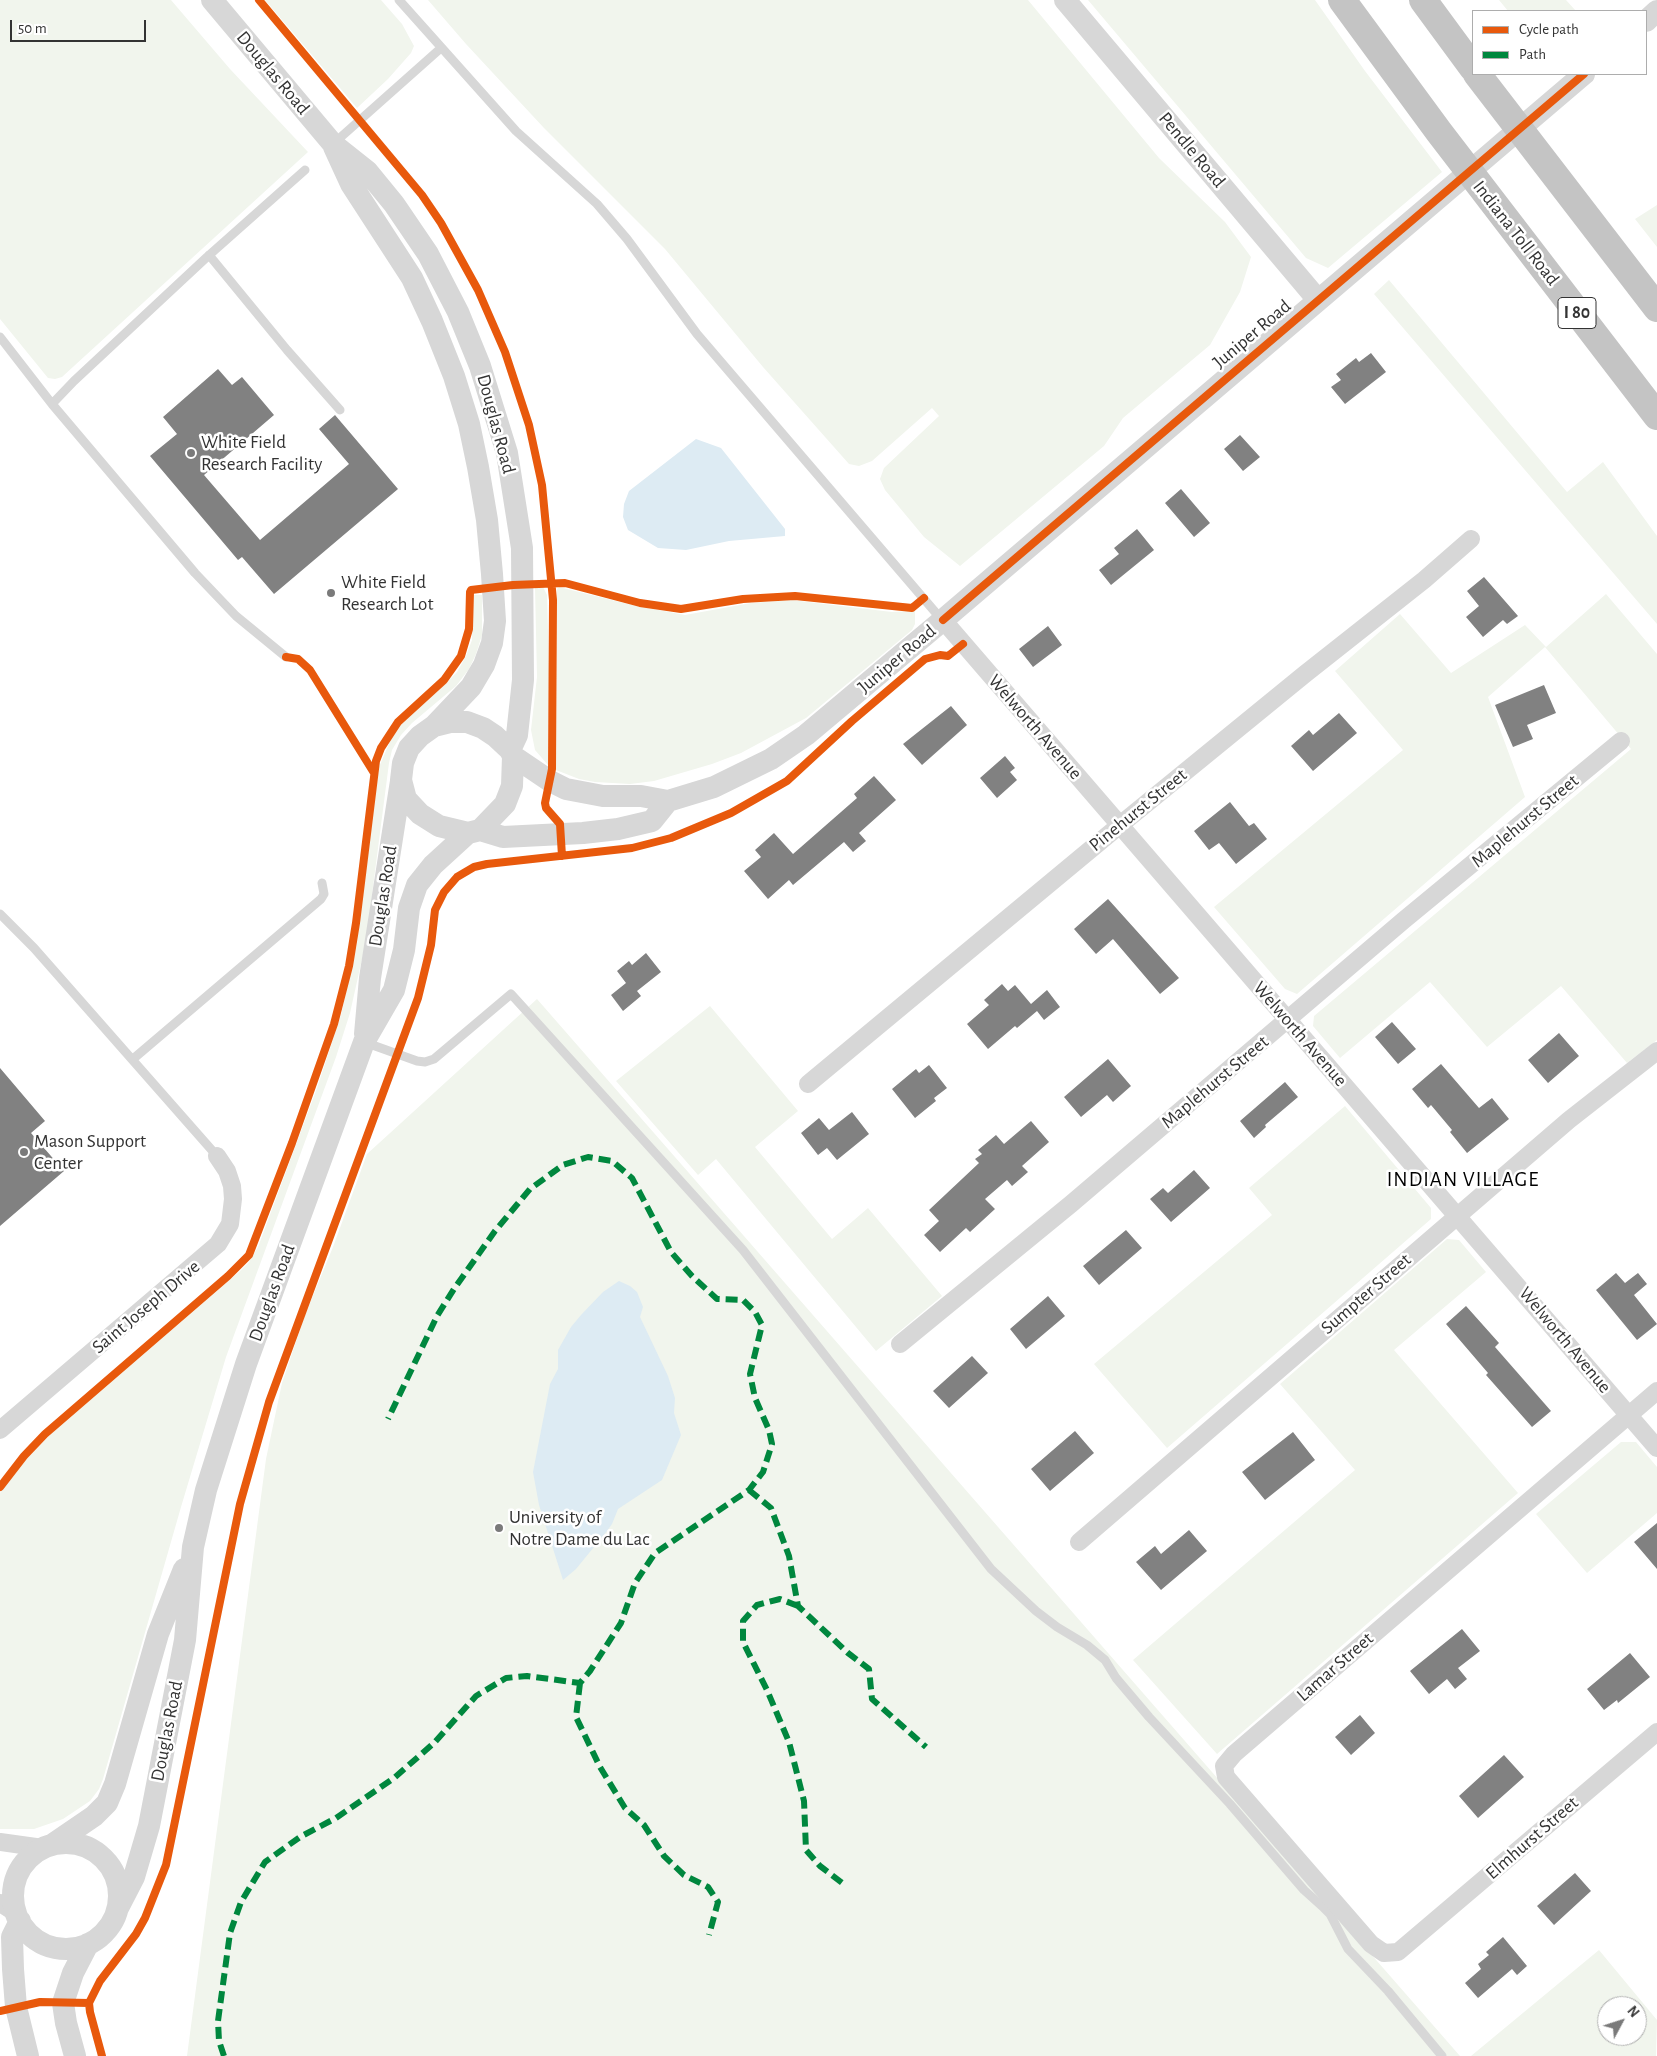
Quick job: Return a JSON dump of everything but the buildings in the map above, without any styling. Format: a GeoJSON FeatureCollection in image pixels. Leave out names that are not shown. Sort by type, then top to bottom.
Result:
{"type":"FeatureCollection","features":[{"type":"Feature","properties":{"kind":"highway","name":"Indiana Toll Road"},"geometry":{"type":"LineString","coordinates":[[1342,0],[1498,210],[1657,416]]}},
{"type":"Feature","properties":{"kind":"highway"},"geometry":{"type":"LineString","coordinates":[[1423,0],[1472,67]]}},
{"type":"Feature","properties":{"kind":"highway"},"geometry":{"type":"LineString","coordinates":[[1484,83],[1657,308]]}},
{"type":"Feature","properties":{"kind":"street","name":"Pendle Road"},"geometry":{"type":"LineString","coordinates":[[1065,0],[1318,300]]}},
{"type":"Feature","properties":{"kind":"street","name":"Douglas Road"},"geometry":{"type":"LineString","coordinates":[[212,1],[333,144],[367,171],[394,204],[428,254],[458,312],[480,366],[507,453],[522,548],[523,680],[517,735],[512,753]]}},
{"type":"Feature","properties":{"kind":"street"},"geometry":{"type":"LineString","coordinates":[[1647,20],[1657,11]]}},
{"type":"Feature","properties":{"kind":"street","name":"Juniper Road"},"geometry":{"type":"LineString","coordinates":[[512,753],[550,781],[566,789],[603,796],[640,796],[668,801],[714,787],[771,759],[806,736],[1583,75]]}},
{"type":"Feature","properties":{"kind":"street","name":"Douglas Road"},"geometry":{"type":"LineString","coordinates":[[333,144],[351,184],[412,278],[432,321],[454,376],[478,467],[487,520],[492,574],[495,621],[492,643],[484,665],[471,687],[434,726]]}},
{"type":"Feature","properties":{"kind":"street","name":"Pinehurst Street"},"geometry":{"type":"LineString","coordinates":[[808,1084],[1289,686],[1424,580],[1471,539]]}},
{"type":"Feature","properties":{"kind":"street","name":"Welworth Avenue"},"geometry":{"type":"LineString","coordinates":[[943,620],[1657,1448]]}},
{"type":"Feature","properties":{"kind":"street"},"geometry":{"type":"LineString","coordinates":[[474,831],[505,804],[512,786],[512,753],[495,736],[467,722],[450,722],[434,726],[420,736],[409,748],[403,763],[402,780],[406,799],[420,814],[439,826],[503,837],[583,833],[618,829],[652,821],[668,801]]}},
{"type":"Feature","properties":{"kind":"street","name":"Maplehurst Street"},"geometry":{"type":"LineString","coordinates":[[900,1344],[1071,1204],[1404,920],[1621,741]]}},
{"type":"Feature","properties":{"kind":"street","name":"Douglas Road"},"geometry":{"type":"LineString","coordinates":[[364,1042],[370,978],[402,780]]}},
{"type":"Feature","properties":{"kind":"street","name":"Douglas Road"},"geometry":{"type":"LineString","coordinates":[[118,1908],[134,1877],[149,1826],[185,1640],[193,1547],[206,1490],[246,1364],[364,1042],[394,990],[404,950],[409,908],[417,885],[433,865],[474,831]]}},
{"type":"Feature","properties":{"kind":"street","name":"Sumpter Street"},"geometry":{"type":"LineString","coordinates":[[1079,1542],[1569,1120],[1657,1051]]}},
{"type":"Feature","properties":{"kind":"street","name":"Saint Joseph Drive"},"geometry":{"type":"LineString","coordinates":[[0,1430],[218,1244],[230,1224],[233,1199],[232,1186],[227,1171],[217,1156]]}},
{"type":"Feature","properties":{"kind":"street","name":"Lamar Street"},"geometry":{"type":"LineString","coordinates":[[1408,1945],[1398,1952],[1384,1952],[1371,1944],[1226,1777],[1224,1766],[1234,1754],[1657,1391]]}},
{"type":"Feature","properties":{"kind":"street","name":"Douglas Road"},"geometry":{"type":"LineString","coordinates":[[48,1846],[94,1816],[107,1803],[120,1767],[158,1634],[193,1547]]}},
{"type":"Feature","properties":{"kind":"street","name":"Elmhurst Street"},"geometry":{"type":"LineString","coordinates":[[1408,1945],[1657,1732]]}},
{"type":"Feature","properties":{"kind":"street"},"geometry":{"type":"LineString","coordinates":[[0,1842],[48,1846],[71,1843],[88,1847],[103,1858],[114,1873],[119,1890],[118,1908],[112,1923],[101,1935],[88,1944],[73,1948],[58,1948],[42,1943],[30,1934],[12,1912]]}},
{"type":"Feature","properties":{"kind":"street"},"geometry":{"type":"LineString","coordinates":[[28,2056],[16,2007],[12,1969],[13,1898],[15,1882],[21,1868],[30,1856],[48,1846]]}},
{"type":"Feature","properties":{"kind":"street"},"geometry":{"type":"LineString","coordinates":[[75,2056],[63,2003],[73,1973],[88,1944]]}},
{"type":"Feature","properties":{"kind":"lane"},"geometry":{"type":"LineString","coordinates":[[400,0],[516,131],[597,204],[627,239],[697,334],[943,620]]}},
{"type":"Feature","properties":{"kind":"lane"},"geometry":{"type":"LineString","coordinates":[[333,144],[441,48]]}},
{"type":"Feature","properties":{"kind":"lane"},"geometry":{"type":"LineString","coordinates":[[52,404],[74,381],[209,255],[305,170]]}},
{"type":"Feature","properties":{"kind":"lane"},"geometry":{"type":"LineString","coordinates":[[209,255],[287,350],[340,410]]}},
{"type":"Feature","properties":{"kind":"lane"},"geometry":{"type":"LineString","coordinates":[[0,337],[52,404],[195,573],[236,616],[286,657]]}},
{"type":"Feature","properties":{"kind":"lane"},"geometry":{"type":"LineString","coordinates":[[133,1059],[321,899],[324,894],[322,883]]}},
{"type":"Feature","properties":{"kind":"lane"},"geometry":{"type":"LineString","coordinates":[[0,914],[34,948],[217,1156]]}},
{"type":"Feature","properties":{"kind":"lane"},"geometry":{"type":"LineString","coordinates":[[364,1042],[417,1061],[425,1062],[434,1059],[511,994],[742,1250],[990,1569],[1036,1611],[1071,1637],[1087,1645],[1105,1660],[1116,1678],[1149,1717],[1230,1804],[1304,1890],[1330,1914],[1348,1950],[1388,1991],[1442,2056]]}},
{"type":"Feature","properties":{"kind":"shaded area"},"geometry":{"type":"Polygon","coordinates":[[[0,0],[171,0],[230,69],[308,152],[62,377],[55,379],[48,378],[0,319],[0,0]]]}},
{"type":"Feature","properties":{"kind":"shaded area"},"geometry":{"type":"Polygon","coordinates":[[[265,0],[381,0],[402,24],[414,46],[411,53],[388,79],[357,108],[265,0]]]}},
{"type":"Feature","properties":{"kind":"shaded area"},"geometry":{"type":"Polygon","coordinates":[[[428,0],[1028,0],[1159,158],[1225,222],[1251,257],[1240,292],[1210,345],[1123,418],[1104,446],[960,566],[924,537],[885,490],[880,479],[884,468],[939,416],[932,408],[872,461],[859,466],[849,464],[763,367],[665,249],[544,128],[428,0]]]}},
{"type":"Feature","properties":{"kind":"shaded area"},"geometry":{"type":"Polygon","coordinates":[[[1088,0],[1315,0],[1365,71],[1442,172],[1328,268],[1306,258],[1088,0]]]}},
{"type":"Feature","properties":{"kind":"shaded area"},"geometry":{"type":"Polygon","coordinates":[[[1499,0],[1566,0],[1575,10],[1507,10],[1499,0]]]}},
{"type":"Feature","properties":{"kind":"shaded area"},"geometry":{"type":"Polygon","coordinates":[[[1657,205],[1657,247],[1635,219],[1657,205]]]}},
{"type":"Feature","properties":{"kind":"shaded area"},"geometry":{"type":"Polygon","coordinates":[[[1389,280],[1567,492],[1603,462],[1657,536],[1657,624],[1374,294],[1389,280]]]}},
{"type":"Feature","properties":{"kind":"shaded area"},"geometry":{"type":"Polygon","coordinates":[[[696,439],[721,448],[785,529],[785,536],[729,541],[686,550],[658,548],[628,530],[623,517],[624,504],[629,491],[696,439]]]}},
{"type":"Feature","properties":{"kind":"shaded area"},"geometry":{"type":"Polygon","coordinates":[[[535,587],[543,587],[547,595],[549,671],[548,765],[535,750],[531,730],[537,677],[535,587]]]}},
{"type":"Feature","properties":{"kind":"shaded area"},"geometry":{"type":"Polygon","coordinates":[[[559,587],[632,605],[685,615],[751,603],[791,600],[892,612],[915,611],[915,624],[912,630],[806,718],[741,753],[712,764],[654,781],[630,784],[595,782],[579,779],[556,770],[557,589],[559,587]]]}},
{"type":"Feature","properties":{"kind":"shaded area"},"geometry":{"type":"Polygon","coordinates":[[[1606,594],[1657,654],[1657,1040],[1627,1063],[1561,986],[1487,1047],[1430,982],[1340,1058],[1313,1026],[1314,1016],[1631,749],[1545,647],[1488,697],[1525,797],[1297,994],[1285,989],[1214,907],[1403,750],[1335,671],[1400,614],[1451,673],[1525,625],[1546,647],[1606,594]]]}},
{"type":"Feature","properties":{"kind":"shaded area"},"geometry":{"type":"Polygon","coordinates":[[[473,595],[482,595],[482,635],[469,669],[456,686],[412,723],[401,735],[392,750],[366,941],[350,1013],[336,1057],[226,1357],[103,1779],[99,1789],[90,1801],[63,1819],[34,1829],[0,1829],[0,1493],[19,1467],[51,1434],[239,1272],[249,1262],[258,1247],[317,1088],[341,1015],[357,944],[379,767],[394,732],[405,718],[457,672],[466,656],[472,640],[473,595]]]}},
{"type":"Feature","properties":{"kind":"shaded area"},"geometry":{"type":"Polygon","coordinates":[[[537,999],[1460,2056],[187,2056],[266,1459],[282,1383],[305,1315],[333,1247],[367,1154],[537,999]]]}},
{"type":"Feature","properties":{"kind":"shaded area"},"geometry":{"type":"Polygon","coordinates":[[[710,1006],[798,1111],[755,1147],[832,1239],[868,1208],[942,1296],[876,1351],[716,1159],[698,1175],[616,1081],[710,1006]]]}},
{"type":"Feature","properties":{"kind":"shaded area"},"geometry":{"type":"Polygon","coordinates":[[[1345,1106],[1431,1208],[1431,1219],[1167,1448],[1094,1364],[1272,1215],[1249,1188],[1345,1106]]]}},
{"type":"Feature","properties":{"kind":"shaded area"},"geometry":{"type":"Polygon","coordinates":[[[1447,1239],[1459,1240],[1486,1272],[1394,1350],[1518,1493],[1217,1754],[1133,1660],[1355,1470],[1280,1384],[1447,1239]]]}},
{"type":"Feature","properties":{"kind":"shaded area"},"geometry":{"type":"Polygon","coordinates":[[[619,1281],[637,1292],[643,1307],[640,1317],[668,1376],[675,1398],[674,1413],[681,1435],[662,1480],[618,1509],[607,1531],[576,1569],[563,1580],[539,1505],[533,1472],[550,1384],[558,1369],[558,1350],[571,1327],[581,1315],[603,1292],[619,1281]]]}},
{"type":"Feature","properties":{"kind":"shaded area"},"geometry":{"type":"Polygon","coordinates":[[[1621,1442],[1636,1442],[1657,1467],[1657,1513],[1587,1573],[1536,1514],[1621,1442]]]}},
{"type":"Feature","properties":{"kind":"shaded area"},"geometry":{"type":"Polygon","coordinates":[[[1599,1950],[1637,1996],[1597,1996],[1597,2046],[1647,2046],[1647,2008],[1657,2020],[1656,2056],[1471,2056],[1599,1950]]]}},
{"type":"Feature","properties":{"kind":"marked path"},"geometry":{"type":"LineString","coordinates":[[224,2056],[219,2041],[218,2021],[230,1933],[241,1902],[265,1862],[300,1837],[336,1818],[394,1778],[434,1743],[476,1696],[506,1678],[527,1676],[580,1683],[621,1623],[635,1583],[655,1553],[749,1490],[763,1472],[772,1444],[769,1430],[755,1398],[750,1374],[762,1325],[755,1312],[743,1300],[717,1299],[692,1276],[671,1252],[632,1178],[612,1161],[588,1157],[563,1165],[530,1189],[495,1231],[437,1316],[388,1419]]}},
{"type":"Feature","properties":{"kind":"marked path"},"geometry":{"type":"LineString","coordinates":[[749,1490],[771,1508],[789,1556],[798,1606],[848,1653],[869,1669],[872,1699],[926,1747]]}},
{"type":"Feature","properties":{"kind":"marked path"},"geometry":{"type":"LineString","coordinates":[[798,1606],[780,1599],[757,1605],[743,1621],[743,1642],[767,1690],[789,1742],[804,1801],[806,1850],[820,1866],[845,1885]]}},
{"type":"Feature","properties":{"kind":"marked path"},"geometry":{"type":"LineString","coordinates":[[580,1683],[576,1717],[600,1767],[625,1808],[644,1825],[664,1856],[684,1875],[708,1887],[718,1902],[709,1935]]}},
{"type":"Feature","properties":{"kind":"cycle path"},"geometry":{"type":"LineString","coordinates":[[259,0],[422,195],[441,223],[478,290],[505,352],[529,425],[542,485],[553,600],[552,769],[545,803],[546,808],[560,824],[562,856]]}},
{"type":"Feature","properties":{"kind":"cycle path"},"geometry":{"type":"LineString","coordinates":[[943,620],[1583,75]]}},
{"type":"Feature","properties":{"kind":"cycle path"},"geometry":{"type":"LineString","coordinates":[[0,1487],[24,1456],[45,1434],[228,1276],[249,1255],[292,1143],[334,1024],[349,966],[376,761],[381,748],[398,722],[444,680],[461,656],[469,629],[471,590],[513,585],[565,583],[640,603],[681,609],[743,599],[795,596],[912,608],[924,598]]}},
{"type":"Feature","properties":{"kind":"cycle path"},"geometry":{"type":"LineString","coordinates":[[102,2056],[89,2003],[100,1981],[136,1934],[145,1918],[166,1865],[240,1504],[269,1402],[418,998],[431,945],[435,910],[444,892],[457,877],[474,867],[632,848],[671,838],[731,813],[787,781],[852,721],[925,659],[940,655],[948,656],[963,644]]}},
{"type":"Feature","properties":{"kind":"cycle path"},"geometry":{"type":"LineString","coordinates":[[286,657],[298,659],[310,670],[374,773]]}},
{"type":"Feature","properties":{"kind":"cycle path"},"geometry":{"type":"LineString","coordinates":[[0,2011],[40,2002],[89,2003]]}},
{"type":"Feature","properties":{"kind":"place","name":"White Field Research Facility"},"geometry":{"type":"Point","coordinates":[191,453]}},
{"type":"Feature","properties":{"kind":"place","name":"White Field Research Lot"},"geometry":{"type":"Point","coordinates":[331,593]}},
{"type":"Feature","properties":{"kind":"place","name":"Mason Support Center"},"geometry":{"type":"Point","coordinates":[24,1152]}},
{"type":"Feature","properties":{"kind":"place","name":"University of Notre Dame du Lac"},"geometry":{"type":"Point","coordinates":[499,1528]}},
{"type":"Feature","properties":{"kind":"district","name":"INDIAN VILLAGE"},"geometry":{"type":"Point","coordinates":[1463,1180]}}]}
